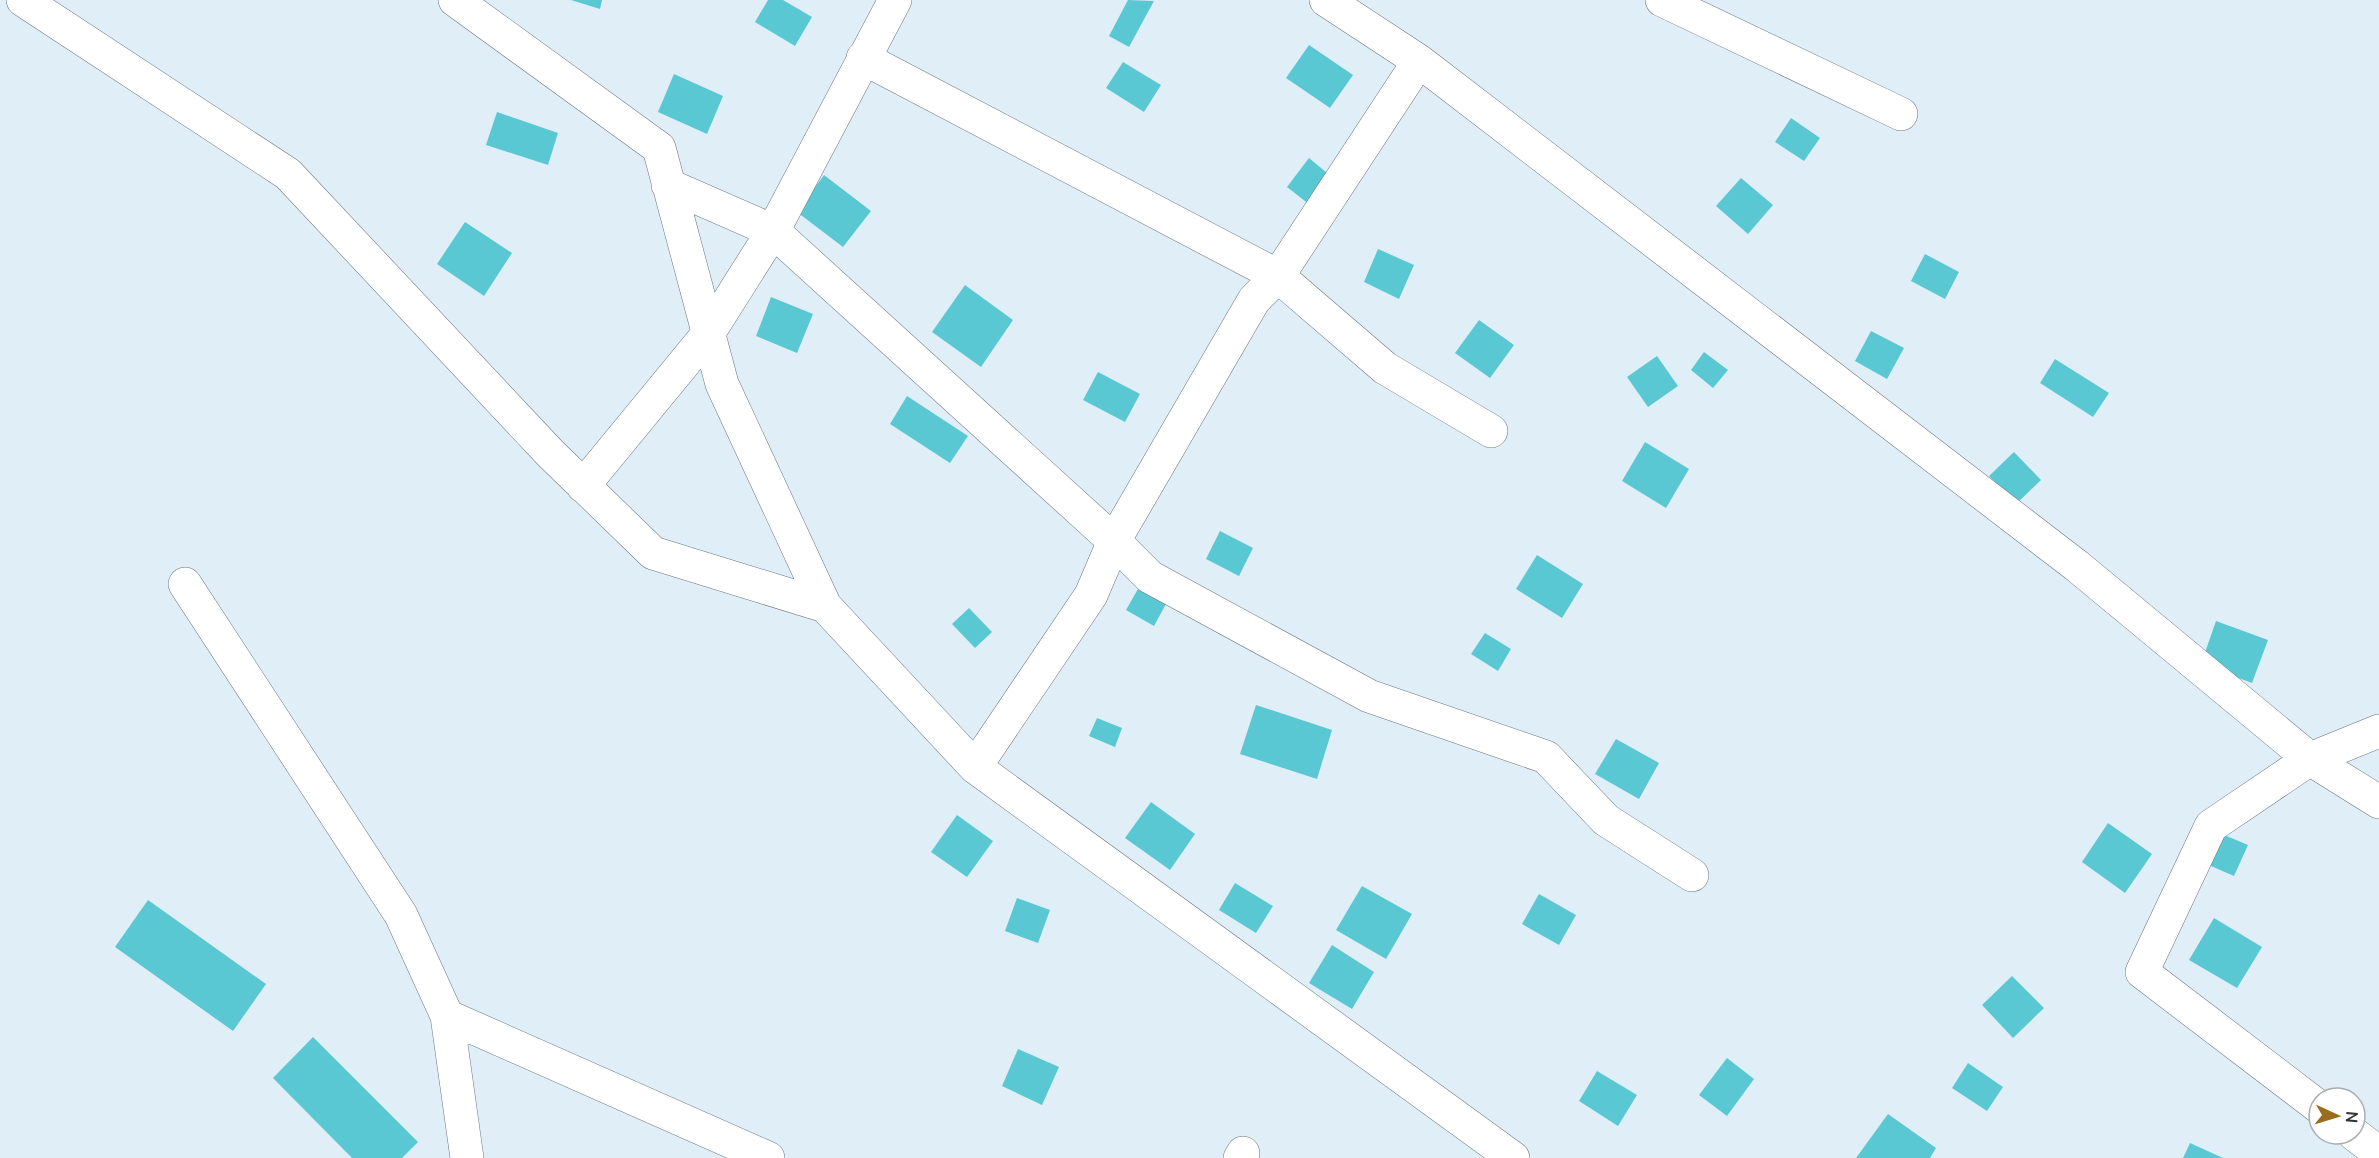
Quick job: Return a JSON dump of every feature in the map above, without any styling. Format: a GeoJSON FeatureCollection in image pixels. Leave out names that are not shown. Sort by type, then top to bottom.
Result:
{"type":"FeatureCollection","features":[{"type":"Feature","properties":{"kind":"street"},"geometry":{"type":"LineString","coordinates":[[23,0],[288,174],[583,486],[652,553],[825,606]]}},
{"type":"Feature","properties":{"kind":"street"},"geometry":{"type":"LineString","coordinates":[[455,0],[658,148],[722,384],[825,606],[975,767],[1513,1158]]}},
{"type":"Feature","properties":{"kind":"street"},"geometry":{"type":"LineString","coordinates":[[583,486],[708,334],[773,231],[895,0]]}},
{"type":"Feature","properties":{"kind":"street"},"geometry":{"type":"LineString","coordinates":[[1326,0],[1419,61],[2077,566],[2310,759],[2379,802]]}},
{"type":"Feature","properties":{"kind":"street"},"geometry":{"type":"LineString","coordinates":[[1662,0],[1901,114]]}},
{"type":"Feature","properties":{"kind":"street"},"geometry":{"type":"LineString","coordinates":[[863,58],[1278,276],[1385,368],[1491,431]]}},
{"type":"Feature","properties":{"kind":"street"},"geometry":{"type":"LineString","coordinates":[[975,767],[1090,595],[1114,541],[1254,300],[1278,276],[1419,61]]}},
{"type":"Feature","properties":{"kind":"street"},"geometry":{"type":"LineString","coordinates":[[668,185],[773,231],[1114,541],[1150,577],[1369,696],[1546,757],[1606,820],[1692,875]]}},
{"type":"Feature","properties":{"kind":"street"},"geometry":{"type":"LineString","coordinates":[[185,584],[401,915],[447,1016],[467,1158]]}},
{"type":"Feature","properties":{"kind":"street"},"geometry":{"type":"LineString","coordinates":[[2307,1098],[2142,972],[2211,826],[2310,759],[2379,731]]}},
{"type":"Feature","properties":{"kind":"street"},"geometry":{"type":"LineString","coordinates":[[447,1016],[768,1158]]}},
{"type":"Feature","properties":{"kind":"street"},"geometry":{"type":"LineString","coordinates":[[2367,1144],[2379,1153]]}},
{"type":"Feature","properties":{"kind":"building"},"geometry":{"type":"Polygon","coordinates":[[[571,0],[602,0],[600,9],[571,0]]]}},
{"type":"Feature","properties":{"kind":"building"},"geometry":{"type":"Polygon","coordinates":[[[768,0],[783,0],[812,17],[795,46],[755,22],[768,0]]]}},
{"type":"Feature","properties":{"kind":"building"},"geometry":{"type":"Polygon","coordinates":[[[1128,0],[1154,1],[1129,47],[1109,36],[1128,0]]]}},
{"type":"Feature","properties":{"kind":"building"},"geometry":{"type":"Polygon","coordinates":[[[1309,45],[1353,75],[1330,108],[1286,78],[1309,45]]]}},
{"type":"Feature","properties":{"kind":"building"},"geometry":{"type":"Polygon","coordinates":[[[1123,62],[1161,85],[1144,112],[1106,88],[1123,62]]]}},
{"type":"Feature","properties":{"kind":"building"},"geometry":{"type":"Polygon","coordinates":[[[674,74],[723,96],[707,134],[658,112],[674,74]]]}},
{"type":"Feature","properties":{"kind":"building"},"geometry":{"type":"Polygon","coordinates":[[[497,112],[558,133],[548,165],[486,145],[497,112]]]}},
{"type":"Feature","properties":{"kind":"building"},"geometry":{"type":"Polygon","coordinates":[[[1791,118],[1820,138],[1804,161],[1775,142],[1791,118]]]}},
{"type":"Feature","properties":{"kind":"building"},"geometry":{"type":"Polygon","coordinates":[[[1309,158],[1332,177],[1310,205],[1287,187],[1309,158]]]}},
{"type":"Feature","properties":{"kind":"building"},"geometry":{"type":"Polygon","coordinates":[[[824,175],[871,211],[843,247],[797,212],[824,175]]]}},
{"type":"Feature","properties":{"kind":"building"},"geometry":{"type":"Polygon","coordinates":[[[1741,178],[1773,205],[1748,234],[1716,206],[1741,178]]]}},
{"type":"Feature","properties":{"kind":"building"},"geometry":{"type":"Polygon","coordinates":[[[465,222],[512,253],[484,296],[437,264],[465,222]]]}},
{"type":"Feature","properties":{"kind":"building"},"geometry":{"type":"Polygon","coordinates":[[[1378,249],[1414,265],[1399,299],[1364,282],[1378,249]]]}},
{"type":"Feature","properties":{"kind":"building"},"geometry":{"type":"Polygon","coordinates":[[[1925,254],[1959,272],[1945,299],[1911,281],[1925,254]]]}},
{"type":"Feature","properties":{"kind":"building"},"geometry":{"type":"Polygon","coordinates":[[[965,285],[1013,320],[981,367],[932,332],[965,285]]]}},
{"type":"Feature","properties":{"kind":"building"},"geometry":{"type":"Polygon","coordinates":[[[771,297],[813,314],[797,353],[756,336],[771,297]]]}},
{"type":"Feature","properties":{"kind":"building"},"geometry":{"type":"Polygon","coordinates":[[[1479,320],[1514,345],[1490,378],[1455,353],[1479,320]]]}},
{"type":"Feature","properties":{"kind":"building"},"geometry":{"type":"Polygon","coordinates":[[[1871,331],[1904,348],[1887,379],[1855,361],[1871,331]]]}},
{"type":"Feature","properties":{"kind":"building"},"geometry":{"type":"Polygon","coordinates":[[[1704,352],[1728,370],[1713,388],[1691,370],[1704,352]]]}},
{"type":"Feature","properties":{"kind":"building"},"geometry":{"type":"Polygon","coordinates":[[[1657,356],[1678,386],[1648,407],[1627,377],[1657,356]]]}},
{"type":"Feature","properties":{"kind":"building"},"geometry":{"type":"Polygon","coordinates":[[[2055,359],[2109,393],[2093,417],[2040,383],[2055,359]]]}},
{"type":"Feature","properties":{"kind":"building"},"geometry":{"type":"Polygon","coordinates":[[[1098,372],[1140,394],[1125,422],[1083,400],[1098,372]]]}},
{"type":"Feature","properties":{"kind":"building"},"geometry":{"type":"Polygon","coordinates":[[[907,396],[968,436],[950,463],[890,424],[907,396]]]}},
{"type":"Feature","properties":{"kind":"building"},"geometry":{"type":"Polygon","coordinates":[[[1645,442],[1689,469],[1666,508],[1622,481],[1645,442]]]}},
{"type":"Feature","properties":{"kind":"building"},"geometry":{"type":"Polygon","coordinates":[[[2014,452],[2041,480],[2016,504],[1989,476],[2014,452]]]}},
{"type":"Feature","properties":{"kind":"building"},"geometry":{"type":"Polygon","coordinates":[[[1220,531],[1253,548],[1239,576],[1206,559],[1220,531]]]}},
{"type":"Feature","properties":{"kind":"building"},"geometry":{"type":"Polygon","coordinates":[[[1537,555],[1583,584],[1562,618],[1516,589],[1537,555]]]}},
{"type":"Feature","properties":{"kind":"building"},"geometry":{"type":"Polygon","coordinates":[[[1138,589],[1166,604],[1154,626],[1126,610],[1138,589]]]}},
{"type":"Feature","properties":{"kind":"building"},"geometry":{"type":"Polygon","coordinates":[[[969,608],[992,632],[975,648],[952,624],[969,608]]]}},
{"type":"Feature","properties":{"kind":"building"},"geometry":{"type":"Polygon","coordinates":[[[2216,621],[2268,640],[2252,683],[2201,664],[2216,621]]]}},
{"type":"Feature","properties":{"kind":"building"},"geometry":{"type":"Polygon","coordinates":[[[1485,633],[1511,649],[1498,671],[1471,654],[1485,633]]]}},
{"type":"Feature","properties":{"kind":"building"},"geometry":{"type":"Polygon","coordinates":[[[1256,705],[1332,730],[1317,779],[1240,754],[1256,705]]]}},
{"type":"Feature","properties":{"kind":"building"},"geometry":{"type":"Polygon","coordinates":[[[1097,718],[1122,728],[1115,747],[1089,736],[1097,718]]]}},
{"type":"Feature","properties":{"kind":"building"},"geometry":{"type":"Polygon","coordinates":[[[1616,739],[1659,763],[1639,799],[1595,774],[1616,739]]]}},
{"type":"Feature","properties":{"kind":"building"},"geometry":{"type":"Polygon","coordinates":[[[1151,802],[1195,834],[1170,870],[1125,838],[1151,802]]]}},
{"type":"Feature","properties":{"kind":"building"},"geometry":{"type":"Polygon","coordinates":[[[957,815],[993,841],[967,877],[931,852],[957,815]]]}},
{"type":"Feature","properties":{"kind":"building"},"geometry":{"type":"Polygon","coordinates":[[[2108,823],[2152,854],[2125,893],[2082,862],[2108,823]]]}},
{"type":"Feature","properties":{"kind":"building"},"geometry":{"type":"Polygon","coordinates":[[[2217,832],[2248,845],[2234,876],[2204,863],[2217,832]]]}},
{"type":"Feature","properties":{"kind":"building"},"geometry":{"type":"Polygon","coordinates":[[[1235,883],[1273,906],[1256,933],[1219,910],[1235,883]]]}},
{"type":"Feature","properties":{"kind":"building"},"geometry":{"type":"Polygon","coordinates":[[[1362,886],[1412,914],[1386,959],[1336,930],[1362,886]]]}},
{"type":"Feature","properties":{"kind":"building"},"geometry":{"type":"Polygon","coordinates":[[[1539,894],[1576,915],[1559,945],[1522,924],[1539,894]]]}},
{"type":"Feature","properties":{"kind":"building"},"geometry":{"type":"Polygon","coordinates":[[[1017,898],[1050,910],[1038,943],[1005,931],[1017,898]]]}},
{"type":"Feature","properties":{"kind":"building"},"geometry":{"type":"Polygon","coordinates":[[[148,900],[266,984],[233,1031],[115,947],[148,900]]]}},
{"type":"Feature","properties":{"kind":"building"},"geometry":{"type":"Polygon","coordinates":[[[2214,918],[2262,947],[2237,988],[2189,960],[2214,918]]]}},
{"type":"Feature","properties":{"kind":"building"},"geometry":{"type":"Polygon","coordinates":[[[1332,945],[1374,972],[1352,1009],[1309,983],[1332,945]]]}},
{"type":"Feature","properties":{"kind":"building"},"geometry":{"type":"Polygon","coordinates":[[[2012,976],[2044,1008],[2013,1038],[1982,1005],[2012,976]]]}},
{"type":"Feature","properties":{"kind":"building"},"geometry":{"type":"Polygon","coordinates":[[[313,1037],[418,1142],[402,1158],[352,1158],[273,1078],[313,1037]]]}},
{"type":"Feature","properties":{"kind":"building"},"geometry":{"type":"Polygon","coordinates":[[[1018,1049],[1059,1067],[1042,1105],[1002,1086],[1018,1049]]]}},
{"type":"Feature","properties":{"kind":"building"},"geometry":{"type":"Polygon","coordinates":[[[1727,1058],[1754,1079],[1727,1116],[1699,1095],[1727,1058]]]}},
{"type":"Feature","properties":{"kind":"building"},"geometry":{"type":"Polygon","coordinates":[[[1968,1063],[2003,1087],[1987,1111],[1952,1088],[1968,1063]]]}},
{"type":"Feature","properties":{"kind":"building"},"geometry":{"type":"Polygon","coordinates":[[[1597,1071],[1637,1095],[1618,1126],[1579,1101],[1597,1071]]]}},
{"type":"Feature","properties":{"kind":"building"},"geometry":{"type":"Polygon","coordinates":[[[1888,1114],[1936,1148],[1930,1158],[1856,1158],[1888,1114]]]}},
{"type":"Feature","properties":{"kind":"building"},"geometry":{"type":"Polygon","coordinates":[[[2190,1143],[2223,1158],[2183,1158],[2190,1143]]]}}]}
